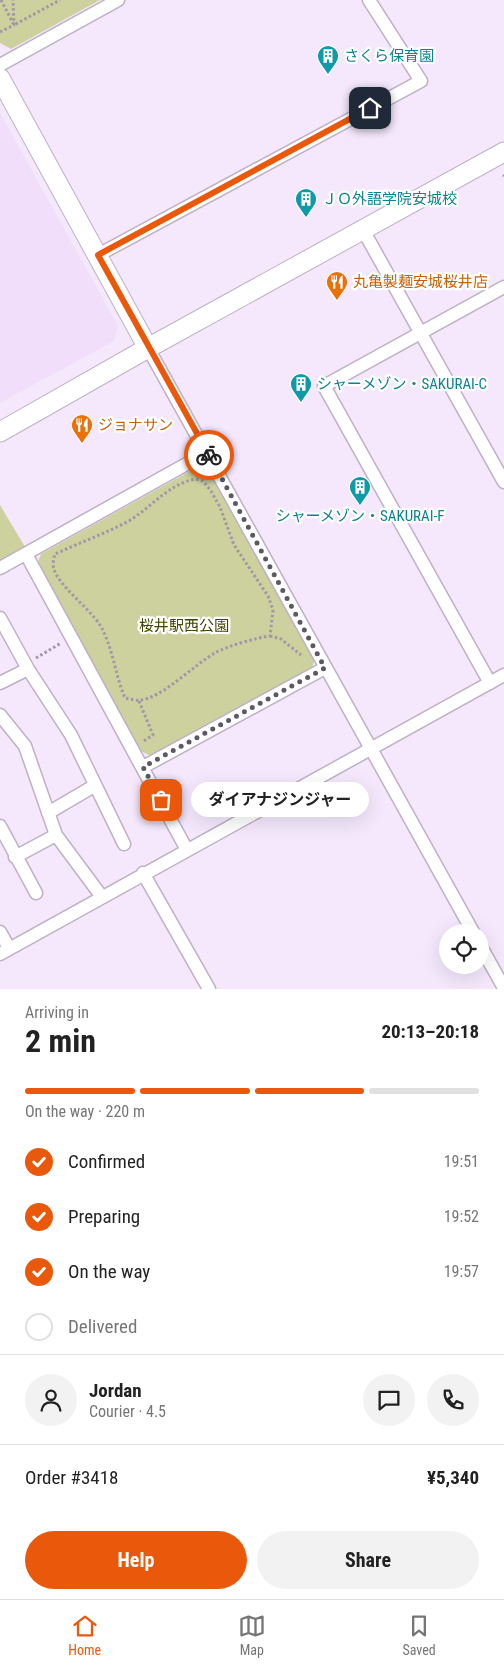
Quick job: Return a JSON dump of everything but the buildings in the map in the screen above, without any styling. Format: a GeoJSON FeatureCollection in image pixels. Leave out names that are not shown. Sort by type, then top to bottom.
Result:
{"type":"FeatureCollection","features":[{"type":"Feature","properties":{"kind":"street"},"geometry":{"type":"LineString","coordinates":[[0,65],[118,0]]}},
{"type":"Feature","properties":{"kind":"street"},"geometry":{"type":"LineString","coordinates":[[98,255],[420,81],[369,0]]}},
{"type":"Feature","properties":{"kind":"street"},"geometry":{"type":"LineString","coordinates":[[0,78],[148,348],[208,452],[325,668],[469,924]]}},
{"type":"Feature","properties":{"kind":"street"},"geometry":{"type":"LineString","coordinates":[[0,432],[148,348],[504,152]]}},
{"type":"Feature","properties":{"kind":"street"},"geometry":{"type":"LineString","coordinates":[[363,230],[504,482]]}},
{"type":"Feature","properties":{"kind":"street"},"geometry":{"type":"LineString","coordinates":[[490,683],[324,386],[504,286]]}},
{"type":"Feature","properties":{"kind":"street"},"geometry":{"type":"LineString","coordinates":[[0,568],[208,452]]}},
{"type":"Feature","properties":{"kind":"street"},"geometry":{"type":"LineString","coordinates":[[26,554],[187,850]]}},
{"type":"Feature","properties":{"kind":"street"},"geometry":{"type":"LineString","coordinates":[[0,618],[26,667],[71,735],[94,786],[124,844]]}},
{"type":"Feature","properties":{"kind":"street"},"geometry":{"type":"LineString","coordinates":[[0,683],[26,667]]}},
{"type":"Feature","properties":{"kind":"street"},"geometry":{"type":"LineString","coordinates":[[143,767],[325,668]]}},
{"type":"Feature","properties":{"kind":"street"},"geometry":{"type":"LineString","coordinates":[[0,932],[4,951],[143,873],[372,750],[504,675]]}},
{"type":"Feature","properties":{"kind":"street"},"geometry":{"type":"LineString","coordinates":[[0,715],[25,746],[56,835],[102,897]]}},
{"type":"Feature","properties":{"kind":"street"},"geometry":{"type":"LineString","coordinates":[[48,813],[94,786]]}},
{"type":"Feature","properties":{"kind":"street"},"geometry":{"type":"LineString","coordinates":[[0,826],[36,893]]}},
{"type":"Feature","properties":{"kind":"street"},"geometry":{"type":"LineString","coordinates":[[15,857],[56,835]]}},
{"type":"Feature","properties":{"kind":"street"},"geometry":{"type":"LineString","coordinates":[[143,873],[209,989]]}},
{"type":"Feature","properties":{"kind":"street"},"geometry":{"type":"LineString","coordinates":[[489,961],[504,988]]}},
{"type":"Feature","properties":{"kind":"path"},"geometry":{"type":"LineString","coordinates":[[1,0],[14,25]]}},
{"type":"Feature","properties":{"kind":"path"},"geometry":{"type":"LineString","coordinates":[[13,0],[14,25]]}},
{"type":"Feature","properties":{"kind":"path"},"geometry":{"type":"LineString","coordinates":[[0,32],[60,0]]}},
{"type":"Feature","properties":{"kind":"path"},"geometry":{"type":"LineString","coordinates":[[270,636],[273,610],[268,596],[234,545],[217,500],[203,481],[187,481],[167,492],[125,523],[55,554],[53,567],[57,578],[84,605],[100,626],[125,698],[139,701],[158,694],[190,670],[228,647],[270,636],[281,639],[306,658]]}},
{"type":"Feature","properties":{"kind":"path"},"geometry":{"type":"LineString","coordinates":[[26,667],[71,637]]}},
{"type":"Feature","properties":{"kind":"path"},"geometry":{"type":"LineString","coordinates":[[137,744],[153,735],[139,701]]}},
{"type":"Feature","properties":{"kind":"shaded area"},"geometry":{"type":"Polygon","coordinates":[[[0,113],[118,326],[114,341],[0,403],[0,113]]]}},
{"type":"Feature","properties":{"kind":"green space"},"geometry":{"type":"Polygon","coordinates":[[[0,0],[100,0],[11,49],[0,43],[0,0]]]}},
{"type":"Feature","properties":{"kind":"green space","name":"桜井駅西公園"},"geometry":{"type":"Polygon","coordinates":[[[201,465],[209,469],[315,659],[312,668],[153,757],[141,751],[38,562],[41,554],[201,465]]]}},
{"type":"Feature","properties":{"kind":"green space"},"geometry":{"type":"Polygon","coordinates":[[[0,505],[25,547],[0,560],[0,505]]]}},
{"type":"Feature","properties":{"kind":"way so far"},"geometry":{"type":"LineString","coordinates":[[161,800],[143,767],[325,668],[209,455]]}},
{"type":"Feature","properties":{"kind":"place","name":"さくら保育園"},"geometry":{"type":"Point","coordinates":[328,75]}},
{"type":"Feature","properties":{"kind":"place","name":"ＪＯ外語学院安城校"},"geometry":{"type":"Point","coordinates":[306,218]}},
{"type":"Feature","properties":{"kind":"place","name":"丸亀製麺安城桜井店"},"geometry":{"type":"Point","coordinates":[337,301]}},
{"type":"Feature","properties":{"kind":"place","name":"シャーメゾン・SAKURAI-C"},"geometry":{"type":"Point","coordinates":[301,403]}},
{"type":"Feature","properties":{"kind":"place","name":"ジョナサン"},"geometry":{"type":"Point","coordinates":[82,444]}},
{"type":"Feature","properties":{"kind":"place","name":"シャーメゾン・SAKURAI-F"},"geometry":{"type":"Point","coordinates":[360,506]}},
{"type":"Feature","properties":{"kind":"place","name":"ダイアナジンジャー"},"geometry":{"type":"Point","coordinates":[161,800]}},
{"type":"Feature","properties":{"kind":"route"},"geometry":{"type":"LineString","coordinates":[[209,455],[98,255],[370,108]]}}]}
